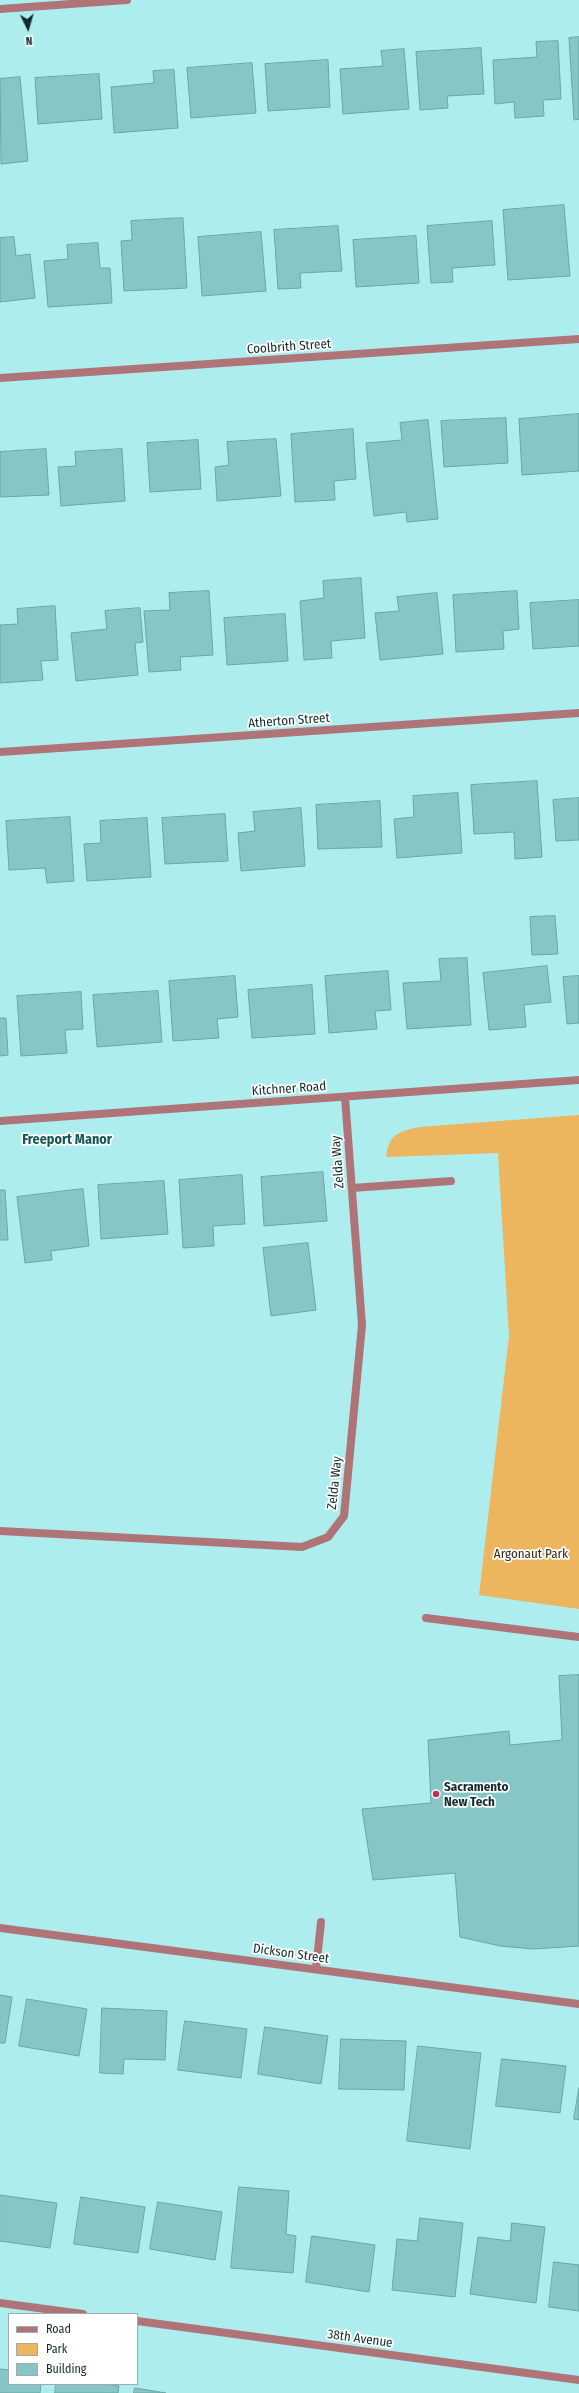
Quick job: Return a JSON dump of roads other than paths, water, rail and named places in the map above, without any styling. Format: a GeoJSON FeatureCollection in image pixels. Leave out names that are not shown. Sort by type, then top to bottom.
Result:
{"type":"FeatureCollection","features":[{"type":"Feature","properties":{"kind":"street"},"geometry":{"type":"LineString","coordinates":[[0,9],[127,0]]}},
{"type":"Feature","properties":{"kind":"street","name":"Coolbrith Street"},"geometry":{"type":"LineString","coordinates":[[0,378],[579,339]]}},
{"type":"Feature","properties":{"kind":"street","name":"Atherton Street"},"geometry":{"type":"LineString","coordinates":[[0,752],[579,713]]}},
{"type":"Feature","properties":{"kind":"street","name":"Kitchner Road"},"geometry":{"type":"LineString","coordinates":[[0,1121],[579,1080]]}},
{"type":"Feature","properties":{"kind":"street","name":"Zelda Way"},"geometry":{"type":"LineString","coordinates":[[0,1531],[302,1547],[328,1537],[344,1516],[362,1326],[346,1097]]}},
{"type":"Feature","properties":{"kind":"street"},"geometry":{"type":"LineString","coordinates":[[352,1188],[451,1181]]}},
{"type":"Feature","properties":{"kind":"street"},"geometry":{"type":"LineString","coordinates":[[426,1618],[579,1637]]}},
{"type":"Feature","properties":{"kind":"street"},"geometry":{"type":"LineString","coordinates":[[316,1970],[322,1922]]}},
{"type":"Feature","properties":{"kind":"street","name":"Dickson Street"},"geometry":{"type":"LineString","coordinates":[[0,1928],[579,2004]]}},
{"type":"Feature","properties":{"kind":"street"},"geometry":{"type":"LineString","coordinates":[[0,2303],[75,2313]]}},
{"type":"Feature","properties":{"kind":"street","name":"38th Avenue"},"geometry":{"type":"LineString","coordinates":[[138,2321],[579,2380]]}},
{"type":"Feature","properties":{"kind":"place","name":"Sacramento New Tech"},"geometry":{"type":"Point","coordinates":[436,1794]}},
{"type":"Feature","properties":{"kind":"district","name":"Freeport Manor"},"geometry":{"type":"Point","coordinates":[67,1140]}},
{"type":"Feature","properties":{"kind":"park label","name":"Argonaut Park"},"geometry":{"type":"Point","coordinates":[531,1554]}}]}
